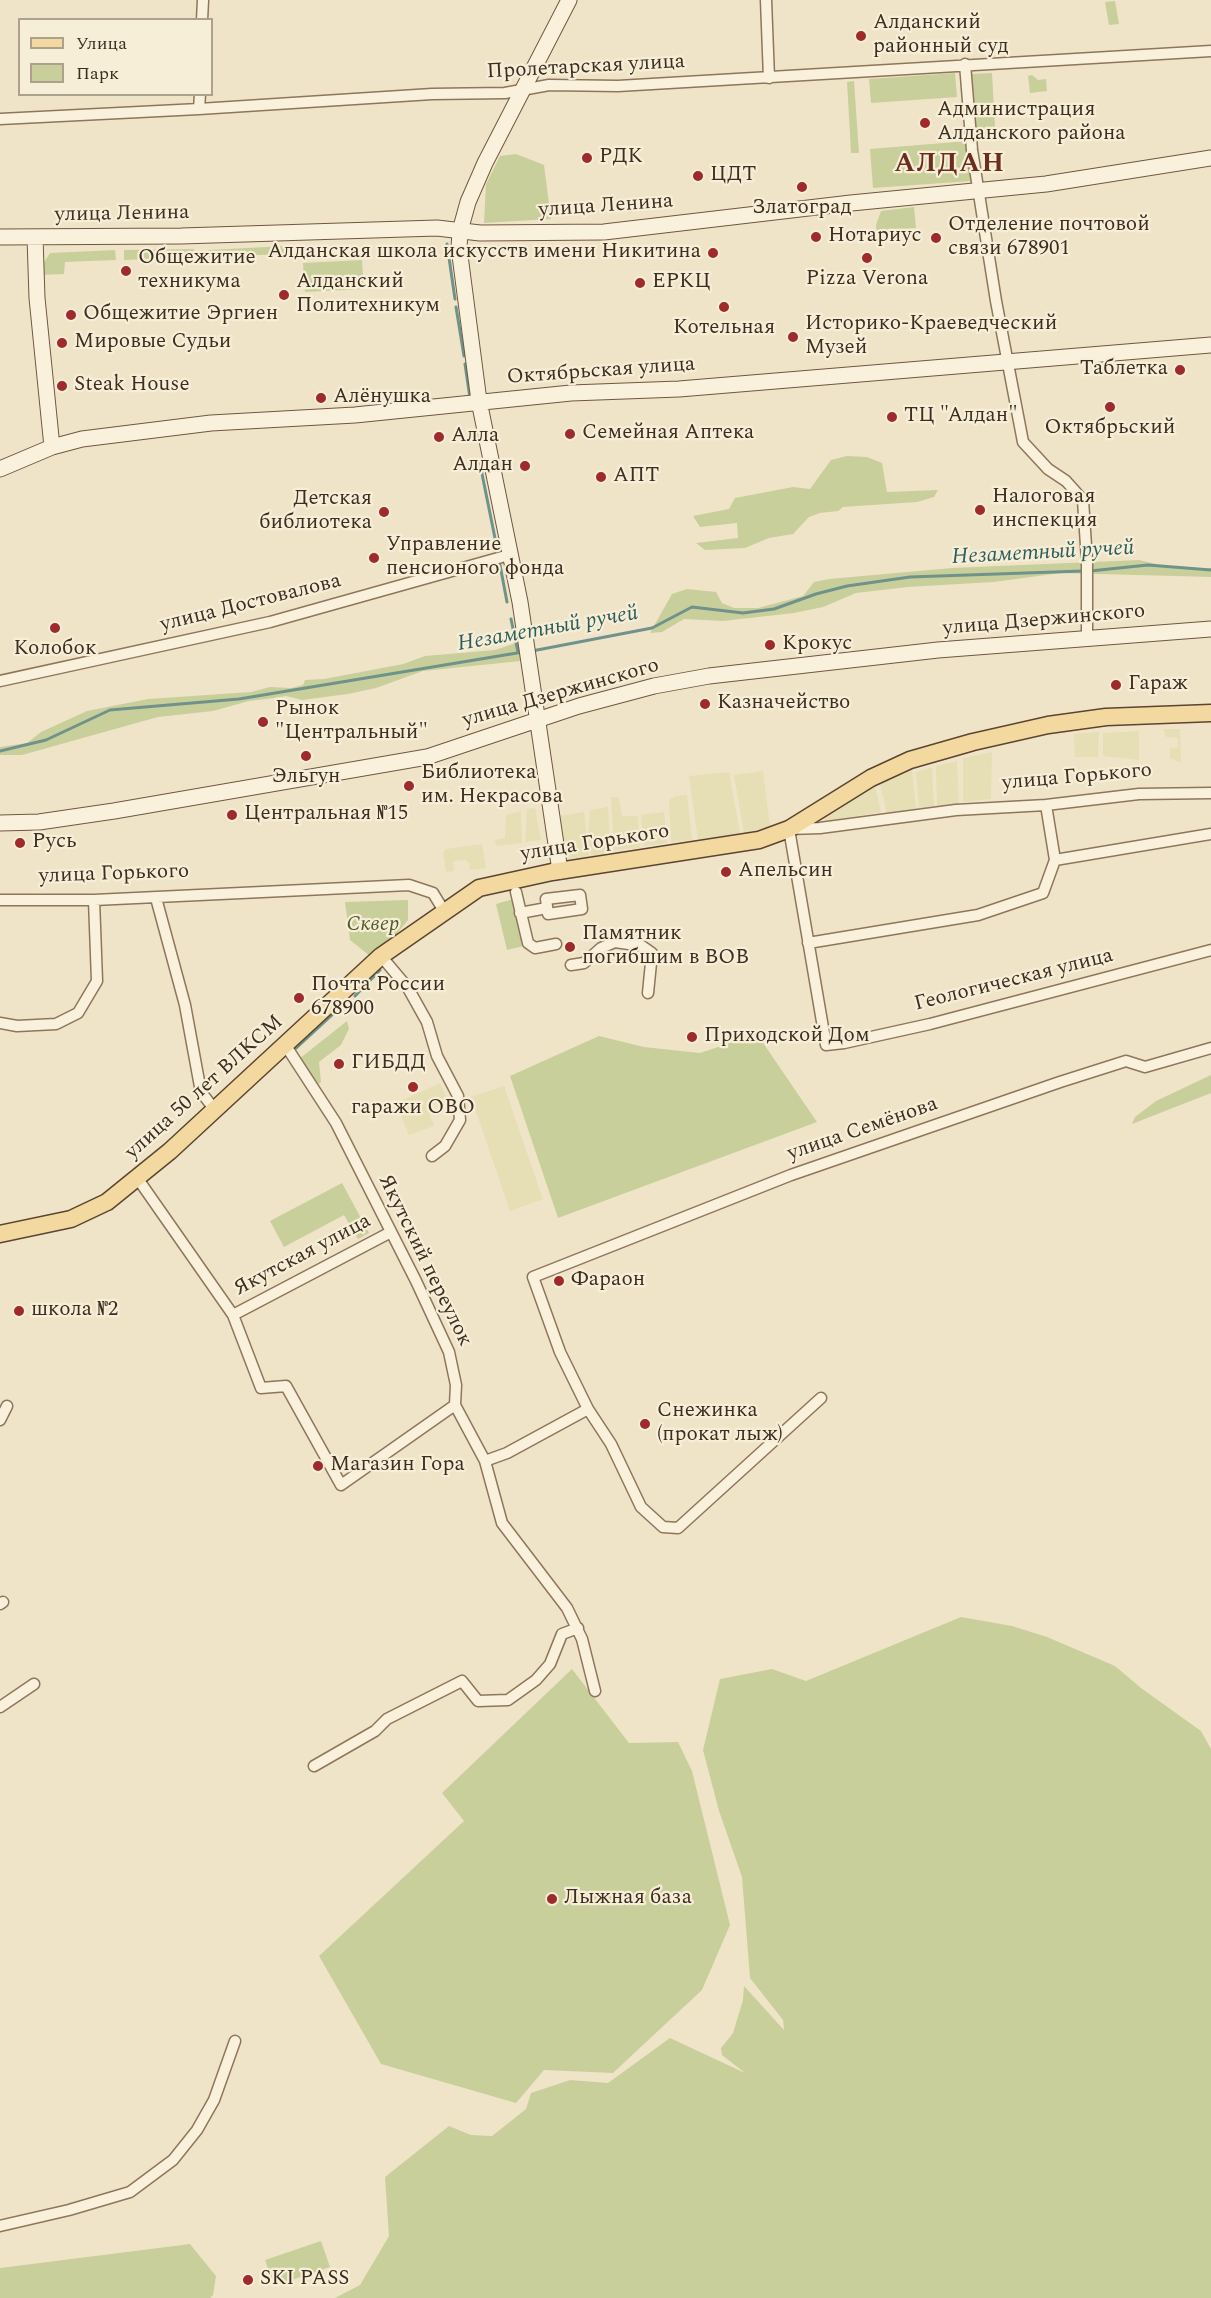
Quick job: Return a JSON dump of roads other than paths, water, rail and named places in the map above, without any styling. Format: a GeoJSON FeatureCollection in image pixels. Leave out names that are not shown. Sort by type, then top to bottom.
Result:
{"type":"FeatureCollection","features":[{"type":"Feature","properties":{"kind":"main road"},"geometry":{"type":"LineString","coordinates":[[560,871],[529,655],[478,401],[459,248],[460,231],[468,202],[485,163],[568,0]]}},
{"type":"Feature","properties":{"kind":"main road","name":"улица Ленина"},"geometry":{"type":"LineString","coordinates":[[0,237],[437,228],[480,233],[604,232],[851,202],[1046,184],[1211,158]]}},
{"type":"Feature","properties":{"kind":"main road"},"geometry":{"type":"LineString","coordinates":[[35,237],[37,298],[52,447]]}},
{"type":"Feature","properties":{"kind":"main road","name":"Октябрьская улица"},"geometry":{"type":"LineString","coordinates":[[0,469],[52,447],[106,435],[211,423],[355,415],[571,393],[680,388],[1211,345]]}},
{"type":"Feature","properties":{"kind":"main road","name":"улица Дзержинского"},"geometry":{"type":"LineString","coordinates":[[0,823],[39,822],[114,811],[427,757],[537,720],[654,686],[709,676],[938,650],[1211,629]]}},
{"type":"Feature","properties":{"kind":"main road"},"geometry":{"type":"LineString","coordinates":[[789,829],[871,778],[910,760],[973,742],[1048,725],[1106,717],[1211,713]]}},
{"type":"Feature","properties":{"kind":"main road","name":"улица Горького"},"geometry":{"type":"LineString","coordinates":[[444,910],[478,888],[560,871],[759,840],[789,829]]}},
{"type":"Feature","properties":{"kind":"main road","name":"улица 50 лет ВЛКСМ"},"geometry":{"type":"LineString","coordinates":[[0,1234],[71,1219],[107,1202],[138,1179],[215,1110],[381,956],[444,910]]}},
{"type":"Feature","properties":{"kind":"street"},"geometry":{"type":"LineString","coordinates":[[202,18],[203,0]]}},
{"type":"Feature","properties":{"kind":"street"},"geometry":{"type":"LineString","coordinates":[[766,0],[769,78]]}},
{"type":"Feature","properties":{"kind":"street","name":"Пролетарская улица"},"geometry":{"type":"LineString","coordinates":[[0,119],[199,109],[432,93],[505,93],[549,85],[618,86],[1211,51]]}},
{"type":"Feature","properties":{"kind":"street"},"geometry":{"type":"LineString","coordinates":[[964,64],[978,191],[1023,442],[1048,469],[1066,481],[1083,500],[1087,561],[1087,638]]}},
{"type":"Feature","properties":{"kind":"street"},"geometry":{"type":"LineString","coordinates":[[199,109],[200,96]]}},
{"type":"Feature","properties":{"kind":"street","name":"улица Достовалова"},"geometry":{"type":"LineString","coordinates":[[0,681],[270,622],[509,555]]}},
{"type":"Feature","properties":{"kind":"street","name":"улица Горького"},"geometry":{"type":"LineString","coordinates":[[789,829],[820,828],[956,810],[1046,805],[1139,794],[1211,793]]}},
{"type":"Feature","properties":{"kind":"street"},"geometry":{"type":"LineString","coordinates":[[789,829],[808,943],[978,915],[1043,893],[1055,860],[1046,805]]}},
{"type":"Feature","properties":{"kind":"street"},"geometry":{"type":"LineString","coordinates":[[1055,860],[1211,834]]}},
{"type":"Feature","properties":{"kind":"street","name":"улица Горького"},"geometry":{"type":"LineString","coordinates":[[0,900],[156,898],[409,885],[433,893],[444,910]]}},
{"type":"Feature","properties":{"kind":"street"},"geometry":{"type":"LineString","coordinates":[[516,892],[528,943],[535,948],[556,944]]}},
{"type":"Feature","properties":{"kind":"street"},"geometry":{"type":"LineString","coordinates":[[156,898],[185,1005],[201,1092],[215,1110]]}},
{"type":"Feature","properties":{"kind":"street"},"geometry":{"type":"LineString","coordinates":[[0,1023],[17,1026],[56,1024],[78,1013],[97,981],[94,900]]}},
{"type":"Feature","properties":{"kind":"street"},"geometry":{"type":"LineString","coordinates":[[520,913],[547,908]]}},
{"type":"Feature","properties":{"kind":"street"},"geometry":{"type":"LineString","coordinates":[[571,965],[584,963],[601,948],[615,942],[642,946],[652,953],[648,993]]}},
{"type":"Feature","properties":{"kind":"street","name":"Геологическая улица"},"geometry":{"type":"LineString","coordinates":[[808,943],[826,1045],[930,1024],[1211,951]]}},
{"type":"Feature","properties":{"kind":"street"},"geometry":{"type":"LineString","coordinates":[[381,956],[408,988],[427,1022],[437,1056],[458,1096],[460,1120],[445,1146],[432,1156]]}},
{"type":"Feature","properties":{"kind":"street","name":"Якутский переулок"},"geometry":{"type":"LineString","coordinates":[[286,1046],[336,1123],[449,1352],[456,1385],[455,1404],[485,1461],[502,1523],[567,1608],[578,1628],[596,1691]]}},
{"type":"Feature","properties":{"kind":"street","name":"улица Семёнова"},"geometry":{"type":"LineString","coordinates":[[588,1409],[560,1352],[533,1277],[791,1175],[1060,1082],[1126,1061],[1145,1067],[1211,1048]]}},
{"type":"Feature","properties":{"kind":"street"},"geometry":{"type":"LineString","coordinates":[[138,1179],[233,1315],[261,1389],[285,1386],[341,1485],[455,1404]]}},
{"type":"Feature","properties":{"kind":"street","name":"Якутская улица"},"geometry":{"type":"LineString","coordinates":[[233,1315],[391,1232]]}},
{"type":"Feature","properties":{"kind":"street"},"geometry":{"type":"LineString","coordinates":[[485,1461],[507,1453],[588,1409],[611,1444],[641,1507],[663,1527],[678,1528],[821,1398]]}},
{"type":"Feature","properties":{"kind":"street"},"geometry":{"type":"LineString","coordinates":[[0,1420],[7,1406]]}},
{"type":"Feature","properties":{"kind":"street"},"geometry":{"type":"LineString","coordinates":[[314,1766],[375,1731],[387,1719],[462,1681],[478,1701],[508,1701],[536,1680],[550,1664],[562,1634],[578,1628]]}},
{"type":"Feature","properties":{"kind":"street"},"geometry":{"type":"LineString","coordinates":[[0,1707],[34,1684]]}},
{"type":"Feature","properties":{"kind":"street"},"geometry":{"type":"LineString","coordinates":[[0,2226],[69,2210],[130,2192],[173,2160],[197,2130],[214,2100],[235,2041]]}},
{"type":"Feature","properties":{"kind":"waterway"},"geometry":{"type":"LineString","coordinates":[[447,244],[455,299]]}},
{"type":"Feature","properties":{"kind":"waterway"},"geometry":{"type":"LineString","coordinates":[[456,307],[464,356]]}},
{"type":"Feature","properties":{"kind":"waterway"},"geometry":{"type":"LineString","coordinates":[[465,364],[470,398]]}},
{"type":"Feature","properties":{"kind":"waterway"},"geometry":{"type":"LineString","coordinates":[[480,464],[498,553]]}},
{"type":"Feature","properties":{"kind":"waterway"},"geometry":{"type":"LineString","coordinates":[[500,565],[507,602]]}},
{"type":"Feature","properties":{"kind":"waterway","name":"Незаметный ручей"},"geometry":{"type":"LineString","coordinates":[[1090,571],[1148,565],[1211,570]]}},
{"type":"Feature","properties":{"kind":"waterway","name":"Незаметный ручей"},"geometry":{"type":"LineString","coordinates":[[532,651],[652,628],[692,607],[743,613],[774,609],[847,586],[910,577],[1083,571]]}},
{"type":"Feature","properties":{"kind":"waterway"},"geometry":{"type":"LineString","coordinates":[[511,619],[518,652]]}},
{"type":"Feature","properties":{"kind":"waterway","name":"Незаметный ручей"},"geometry":{"type":"LineString","coordinates":[[0,751],[46,740],[110,710],[239,699],[523,652]]}},
{"type":"Feature","properties":{"kind":"waterway"},"geometry":{"type":"LineString","coordinates":[[355,996],[380,970]]}},
{"type":"Feature","properties":{"kind":"waterway"},"geometry":{"type":"LineString","coordinates":[[294,1050],[345,1003]]}},
{"type":"Feature","properties":{"kind":"place","name":"Алданский районный суд"},"geometry":{"type":"Point","coordinates":[861,36]}},
{"type":"Feature","properties":{"kind":"place","name":"Администрация Алданского района"},"geometry":{"type":"Point","coordinates":[925,123]}},
{"type":"Feature","properties":{"kind":"place","name":"РДК"},"geometry":{"type":"Point","coordinates":[587,158]}},
{"type":"Feature","properties":{"kind":"place","name":"ЦДТ"},"geometry":{"type":"Point","coordinates":[698,176]}},
{"type":"Feature","properties":{"kind":"place","name":"Златоград"},"geometry":{"type":"Point","coordinates":[802,187]}},
{"type":"Feature","properties":{"kind":"place","name":"Нотариус"},"geometry":{"type":"Point","coordinates":[816,237]}},
{"type":"Feature","properties":{"kind":"place","name":"Отделение почтовой связи 678901"},"geometry":{"type":"Point","coordinates":[936,238]}},
{"type":"Feature","properties":{"kind":"place","name":"Алданская школа искусств имени Никитина"},"geometry":{"type":"Point","coordinates":[713,253]}},
{"type":"Feature","properties":{"kind":"place","name":"Pizza Verona"},"geometry":{"type":"Point","coordinates":[867,258]}},
{"type":"Feature","properties":{"kind":"place","name":"Общежитие техникума"},"geometry":{"type":"Point","coordinates":[126,271]}},
{"type":"Feature","properties":{"kind":"place","name":"ЕРКЦ"},"geometry":{"type":"Point","coordinates":[640,283]}},
{"type":"Feature","properties":{"kind":"place","name":"Алданский Политехникум"},"geometry":{"type":"Point","coordinates":[284,295]}},
{"type":"Feature","properties":{"kind":"place","name":"Котельная"},"geometry":{"type":"Point","coordinates":[724,307]}},
{"type":"Feature","properties":{"kind":"place","name":"Общежитие Эргиен"},"geometry":{"type":"Point","coordinates":[71,315]}},
{"type":"Feature","properties":{"kind":"place","name":"Историко-Краеведческий Музей"},"geometry":{"type":"Point","coordinates":[793,337]}},
{"type":"Feature","properties":{"kind":"place","name":"Мировые Судьи"},"geometry":{"type":"Point","coordinates":[62,343]}},
{"type":"Feature","properties":{"kind":"place","name":"Таблетка"},"geometry":{"type":"Point","coordinates":[1180,370]}},
{"type":"Feature","properties":{"kind":"place","name":"Steak House"},"geometry":{"type":"Point","coordinates":[62,386]}},
{"type":"Feature","properties":{"kind":"place","name":"Алёнушка"},"geometry":{"type":"Point","coordinates":[321,398]}},
{"type":"Feature","properties":{"kind":"place","name":"Октябрьский"},"geometry":{"type":"Point","coordinates":[1110,407]}},
{"type":"Feature","properties":{"kind":"place","name":"ТЦ \"Алдан\""},"geometry":{"type":"Point","coordinates":[892,417]}},
{"type":"Feature","properties":{"kind":"place","name":"Семейная Аптека"},"geometry":{"type":"Point","coordinates":[570,434]}},
{"type":"Feature","properties":{"kind":"place","name":"Алла"},"geometry":{"type":"Point","coordinates":[439,437]}},
{"type":"Feature","properties":{"kind":"place","name":"Алдан"},"geometry":{"type":"Point","coordinates":[525,466]}},
{"type":"Feature","properties":{"kind":"place","name":"АПТ"},"geometry":{"type":"Point","coordinates":[601,477]}},
{"type":"Feature","properties":{"kind":"place","name":"Налоговая инспекция"},"geometry":{"type":"Point","coordinates":[980,510]}},
{"type":"Feature","properties":{"kind":"place","name":"Детская библиотека"},"geometry":{"type":"Point","coordinates":[384,512]}},
{"type":"Feature","properties":{"kind":"place","name":"Управление пенсионого фонда"},"geometry":{"type":"Point","coordinates":[374,558]}},
{"type":"Feature","properties":{"kind":"place","name":"Колобок"},"geometry":{"type":"Point","coordinates":[55,628]}},
{"type":"Feature","properties":{"kind":"place","name":"Крокус"},"geometry":{"type":"Point","coordinates":[770,645]}},
{"type":"Feature","properties":{"kind":"place","name":"Гараж"},"geometry":{"type":"Point","coordinates":[1116,685]}},
{"type":"Feature","properties":{"kind":"place","name":"Казначейство"},"geometry":{"type":"Point","coordinates":[705,704]}},
{"type":"Feature","properties":{"kind":"place","name":"Рынок \"Центральный\""},"geometry":{"type":"Point","coordinates":[263,722]}},
{"type":"Feature","properties":{"kind":"place","name":"Эльгун"},"geometry":{"type":"Point","coordinates":[306,756]}},
{"type":"Feature","properties":{"kind":"place","name":"Библиотека им. Некрасова"},"geometry":{"type":"Point","coordinates":[409,786]}},
{"type":"Feature","properties":{"kind":"place","name":"Центральная №15"},"geometry":{"type":"Point","coordinates":[232,815]}},
{"type":"Feature","properties":{"kind":"place","name":"Русь"},"geometry":{"type":"Point","coordinates":[20,843]}},
{"type":"Feature","properties":{"kind":"place","name":"Апельсин"},"geometry":{"type":"Point","coordinates":[726,872]}},
{"type":"Feature","properties":{"kind":"place","name":"Памятник погибшим в ВОВ"},"geometry":{"type":"Point","coordinates":[570,947]}},
{"type":"Feature","properties":{"kind":"place","name":"Почта России 678900"},"geometry":{"type":"Point","coordinates":[299,998]}},
{"type":"Feature","properties":{"kind":"place","name":"Приходской Дом"},"geometry":{"type":"Point","coordinates":[692,1037]}},
{"type":"Feature","properties":{"kind":"place","name":"ГИБДД"},"geometry":{"type":"Point","coordinates":[339,1064]}},
{"type":"Feature","properties":{"kind":"place","name":"гаражи ОВО"},"geometry":{"type":"Point","coordinates":[413,1087]}},
{"type":"Feature","properties":{"kind":"place","name":"Фараон"},"geometry":{"type":"Point","coordinates":[559,1281]}},
{"type":"Feature","properties":{"kind":"place","name":"школа №2"},"geometry":{"type":"Point","coordinates":[19,1311]}},
{"type":"Feature","properties":{"kind":"place","name":"Снежинка (прокат лыж)"},"geometry":{"type":"Point","coordinates":[645,1424]}},
{"type":"Feature","properties":{"kind":"place","name":"Магазин Гора"},"geometry":{"type":"Point","coordinates":[318,1466]}},
{"type":"Feature","properties":{"kind":"place","name":"Лыжная база"},"geometry":{"type":"Point","coordinates":[552,1899]}},
{"type":"Feature","properties":{"kind":"place","name":"SKI PASS"},"geometry":{"type":"Point","coordinates":[248,2280]}},
{"type":"Feature","properties":{"kind":"district","name":"АЛДАН"},"geometry":{"type":"Point","coordinates":[950,166]}},
{"type":"Feature","properties":{"kind":"park label","name":"Сквер"},"geometry":{"type":"Point","coordinates":[373,926]}}]}
